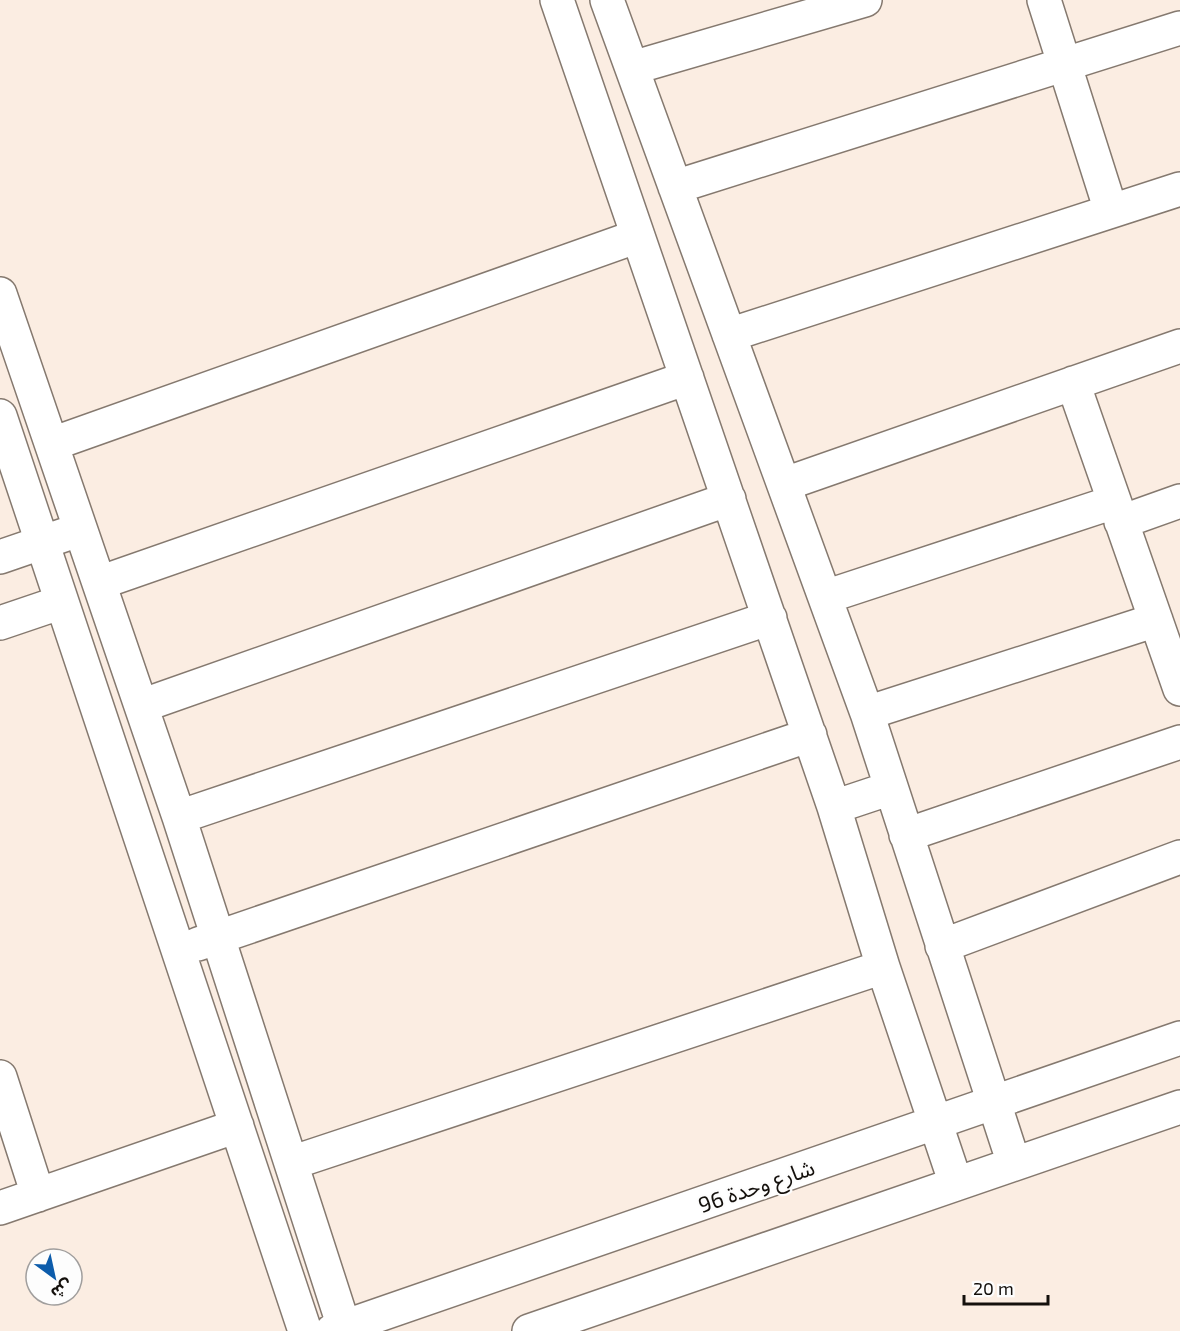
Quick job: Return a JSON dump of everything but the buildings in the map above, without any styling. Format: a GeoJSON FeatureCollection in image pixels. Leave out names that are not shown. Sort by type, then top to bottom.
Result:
{"type":"FeatureCollection","features":[{"type":"Feature","properties":{"kind":"street"},"geometry":{"type":"LineString","coordinates":[[557,0],[810,735],[883,967],[956,1184]]}},
{"type":"Feature","properties":{"kind":"street"},"geometry":{"type":"LineString","coordinates":[[607,0],[867,713],[1014,1164]]}},
{"type":"Feature","properties":{"kind":"street"},"geometry":{"type":"LineString","coordinates":[[632,68],[865,0]]}},
{"type":"Feature","properties":{"kind":"street"},"geometry":{"type":"LineString","coordinates":[[1044,0],[1112,211]]}},
{"type":"Feature","properties":{"kind":"street"},"geometry":{"type":"LineString","coordinates":[[675,187],[1180,28]]}},
{"type":"Feature","properties":{"kind":"street"},"geometry":{"type":"LineString","coordinates":[[729,335],[1180,189]]}},
{"type":"Feature","properties":{"kind":"street"},"geometry":{"type":"LineString","coordinates":[[52,444],[638,236]]}},
{"type":"Feature","properties":{"kind":"street"},"geometry":{"type":"LineString","coordinates":[[0,294],[179,817],[291,1163],[338,1329]]}},
{"type":"Feature","properties":{"kind":"street"},"geometry":{"type":"LineString","coordinates":[[785,484],[1180,345]]}},
{"type":"Feature","properties":{"kind":"street"},"geometry":{"type":"LineString","coordinates":[[99,583],[687,378]]}},
{"type":"Feature","properties":{"kind":"street"},"geometry":{"type":"LineString","coordinates":[[1073,383],[1156,620],[1177,671]]}},
{"type":"Feature","properties":{"kind":"street"},"geometry":{"type":"LineString","coordinates":[[0,416],[305,1331]]}},
{"type":"Feature","properties":{"kind":"street"},"geometry":{"type":"LineString","coordinates":[[141,706],[729,499]]}},
{"type":"Feature","properties":{"kind":"street"},"geometry":{"type":"LineString","coordinates":[[825,597],[1118,512],[1180,501]]}},
{"type":"Feature","properties":{"kind":"street"},"geometry":{"type":"LineString","coordinates":[[0,557],[80,530]]}},
{"type":"Feature","properties":{"kind":"street"},"geometry":{"type":"LineString","coordinates":[[0,623],[62,602]]}},
{"type":"Feature","properties":{"kind":"street"},"geometry":{"type":"LineString","coordinates":[[179,817],[770,618]]}},
{"type":"Feature","properties":{"kind":"street"},"geometry":{"type":"LineString","coordinates":[[867,713],[1156,620]]}},
{"type":"Feature","properties":{"kind":"street"},"geometry":{"type":"LineString","coordinates":[[177,951],[810,735]]}},
{"type":"Feature","properties":{"kind":"street"},"geometry":{"type":"LineString","coordinates":[[906,835],[1180,742]]}},
{"type":"Feature","properties":{"kind":"street"},"geometry":{"type":"LineString","coordinates":[[834,807],[891,788]]}},
{"type":"Feature","properties":{"kind":"street"},"geometry":{"type":"LineString","coordinates":[[942,946],[1180,857]]}},
{"type":"Feature","properties":{"kind":"street"},"geometry":{"type":"LineString","coordinates":[[291,1163],[883,967]]}},
{"type":"Feature","properties":{"kind":"street","name":"شارع وحدة 96"},"geometry":{"type":"LineString","coordinates":[[338,1329],[1180,1038]]}},
{"type":"Feature","properties":{"kind":"street"},"geometry":{"type":"LineString","coordinates":[[0,1077],[38,1195]]}},
{"type":"Feature","properties":{"kind":"street"},"geometry":{"type":"LineString","coordinates":[[529,1331],[1180,1107]]}},
{"type":"Feature","properties":{"kind":"street"},"geometry":{"type":"LineString","coordinates":[[0,1208],[237,1126]]}}]}
